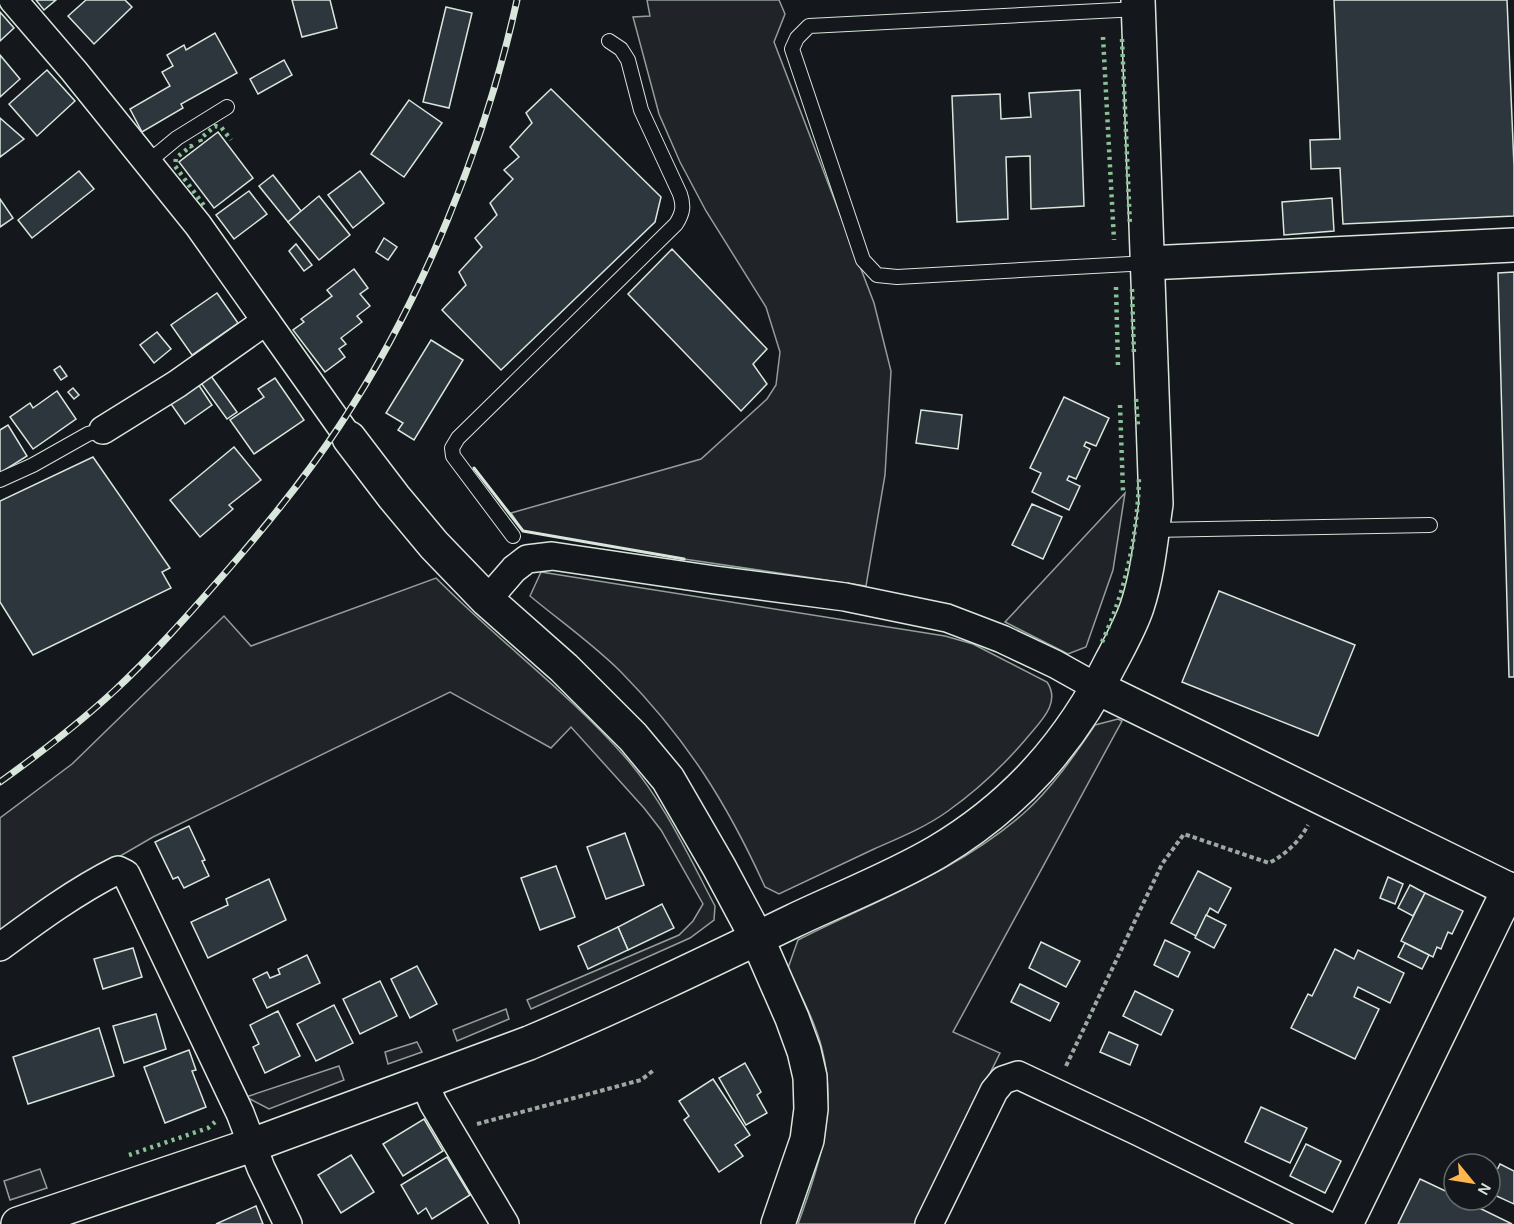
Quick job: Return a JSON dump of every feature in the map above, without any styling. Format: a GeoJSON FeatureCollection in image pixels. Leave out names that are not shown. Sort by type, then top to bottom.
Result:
{"type":"FeatureCollection","features":[{"type":"Feature","properties":{"kind":"street"},"geometry":{"type":"LineString","coordinates":[[13,0],[198,225],[349,438],[394,497],[434,544],[487,600],[603,705],[668,778],[695,823],[757,939],[804,1051],[810,1077],[811,1109],[807,1140],[778,1224]]}},
{"type":"Feature","properties":{"kind":"street"},"geometry":{"type":"LineString","coordinates":[[18,1224],[252,1145],[574,1024],[914,865],[978,824],[1028,780],[1055,751],[1080,719],[1098,688],[1137,608],[1146,570],[1156,504],[1138,5]]}},
{"type":"Feature","properties":{"kind":"street"},"geometry":{"type":"LineString","coordinates":[[1148,263],[1514,245]]}},
{"type":"Feature","properties":{"kind":"street"},"geometry":{"type":"LineString","coordinates":[[103,430],[170,388],[266,321]]}},
{"type":"Feature","properties":{"kind":"street"},"geometry":{"type":"LineString","coordinates":[[487,600],[514,569],[527,559],[552,556],[844,597],[947,618],[970,625],[1055,664],[1098,688],[1512,891],[1346,1224]]}},
{"type":"Feature","properties":{"kind":"street"},"geometry":{"type":"LineString","coordinates":[[0,947],[51,909],[105,876],[118,870],[126,874],[240,1113],[261,1168],[288,1224]]}},
{"type":"Feature","properties":{"kind":"street"},"geometry":{"type":"LineString","coordinates":[[929,1224],[994,1091],[1004,1080],[1018,1075],[1325,1224]]}},
{"type":"Feature","properties":{"kind":"street"},"geometry":{"type":"LineString","coordinates":[[424,1082],[496,1221]]}},
{"type":"Feature","properties":{"kind":"lane"},"geometry":{"type":"LineString","coordinates":[[1138,5],[809,26],[797,38],[792,49],[863,260],[877,275],[897,277],[1148,263]]}},
{"type":"Feature","properties":{"kind":"lane"},"geometry":{"type":"LineString","coordinates":[[513,536],[453,456],[452,448],[458,438],[676,224],[682,215],[684,206],[640,110],[628,60],[621,49],[609,41]]}},
{"type":"Feature","properties":{"kind":"lane"},"geometry":{"type":"LineString","coordinates":[[148,162],[177,138],[227,107]]}},
{"type":"Feature","properties":{"kind":"lane"},"geometry":{"type":"LineString","coordinates":[[0,480],[33,465],[88,434],[103,430]]}},
{"type":"Feature","properties":{"kind":"lane"},"geometry":{"type":"LineString","coordinates":[[1153,530],[1430,525]]}},
{"type":"Feature","properties":{"kind":"path"},"geometry":{"type":"LineString","coordinates":[[1055,1091],[1162,864],[1184,834],[1269,863],[1295,844],[1322,798]]}},
{"type":"Feature","properties":{"kind":"path"},"geometry":{"type":"LineString","coordinates":[[452,1135],[465,1127],[641,1080],[654,1070]]}},
{"type":"Feature","properties":{"kind":"shaded area"},"geometry":{"type":"Polygon","coordinates":[[[647,0],[779,0],[785,14],[774,42],[874,303],[891,371],[885,475],[866,586],[684,559],[523,531],[511,513],[701,459],[767,399],[776,385],[780,352],[766,307],[706,211],[680,162],[659,114],[633,17],[650,16],[647,0]]]}},
{"type":"Feature","properties":{"kind":"shaded area"},"geometry":{"type":"Polygon","coordinates":[[[1125,493],[1113,570],[1086,647],[1068,654],[1005,622],[1125,493]]]}},
{"type":"Feature","properties":{"kind":"shaded area"},"geometry":{"type":"Polygon","coordinates":[[[541,572],[945,636],[973,644],[1047,682],[1051,689],[1051,703],[1041,721],[992,775],[948,811],[912,832],[779,894],[765,887],[720,799],[666,722],[621,672],[588,642],[530,596],[541,572]]]}},
{"type":"Feature","properties":{"kind":"shaded area"},"geometry":{"type":"Polygon","coordinates":[[[436,578],[580,710],[639,774],[674,828],[715,906],[714,920],[690,938],[531,1009],[527,1000],[679,935],[693,921],[703,904],[661,830],[571,727],[551,748],[450,692],[153,837],[58,892],[0,937],[0,818],[72,764],[224,616],[251,646],[436,578]]]}},
{"type":"Feature","properties":{"kind":"shaded area"},"geometry":{"type":"Polygon","coordinates":[[[1118,719],[1122,721],[953,1032],[1000,1053],[915,1224],[798,1224],[819,1160],[827,1116],[828,1094],[819,1039],[788,968],[798,940],[915,884],[972,852],[1024,813],[1044,793],[1095,725],[1118,719]]]}},
{"type":"Feature","properties":{"kind":"shaded area"},"geometry":{"type":"Polygon","coordinates":[[[506,1009],[509,1019],[457,1041],[453,1030],[506,1009]]]}},
{"type":"Feature","properties":{"kind":"shaded area"},"geometry":{"type":"Polygon","coordinates":[[[417,1042],[422,1052],[388,1064],[385,1052],[417,1042]]]}},
{"type":"Feature","properties":{"kind":"shaded area"},"geometry":{"type":"Polygon","coordinates":[[[339,1066],[344,1080],[269,1109],[246,1097],[339,1066]]]}},
{"type":"Feature","properties":{"kind":"shaded area"},"geometry":{"type":"Polygon","coordinates":[[[40,1169],[47,1188],[10,1200],[4,1181],[40,1169]]]}},
{"type":"Feature","properties":{"kind":"building"},"geometry":{"type":"Polygon","coordinates":[[[36,0],[56,0],[44,10],[36,0]]]}},
{"type":"Feature","properties":{"kind":"building"},"geometry":{"type":"Polygon","coordinates":[[[86,0],[125,0],[132,7],[94,44],[68,16],[86,0]]]}},
{"type":"Feature","properties":{"kind":"building"},"geometry":{"type":"Polygon","coordinates":[[[292,0],[330,0],[337,28],[302,37],[292,0]]]}},
{"type":"Feature","properties":{"kind":"building"},"geometry":{"type":"Polygon","coordinates":[[[1334,0],[1507,0],[1514,216],[1343,224],[1340,168],[1311,169],[1310,140],[1340,139],[1334,0]]]}},
{"type":"Feature","properties":{"kind":"building"},"geometry":{"type":"Polygon","coordinates":[[[446,7],[472,13],[449,108],[423,102],[446,7]]]}},
{"type":"Feature","properties":{"kind":"building"},"geometry":{"type":"Polygon","coordinates":[[[0,12],[14,28],[0,41],[0,12]]]}},
{"type":"Feature","properties":{"kind":"building"},"geometry":{"type":"Polygon","coordinates":[[[215,33],[237,73],[181,104],[183,108],[142,132],[130,109],[170,86],[162,72],[173,66],[167,55],[184,45],[186,50],[215,33]]]}},
{"type":"Feature","properties":{"kind":"building"},"geometry":{"type":"Polygon","coordinates":[[[0,55],[20,79],[0,97],[0,55]]]}},
{"type":"Feature","properties":{"kind":"building"},"geometry":{"type":"Polygon","coordinates":[[[284,60],[292,75],[258,94],[250,79],[284,60]]]}},
{"type":"Feature","properties":{"kind":"building"},"geometry":{"type":"Polygon","coordinates":[[[47,70],[75,101],[37,136],[9,104],[47,70]]]}},
{"type":"Feature","properties":{"kind":"building"},"geometry":{"type":"Polygon","coordinates":[[[551,89],[661,197],[655,222],[501,370],[442,310],[466,285],[459,272],[482,247],[475,238],[497,215],[490,203],[513,179],[504,170],[519,157],[510,147],[532,123],[526,113],[551,89]]]}},
{"type":"Feature","properties":{"kind":"building"},"geometry":{"type":"Polygon","coordinates":[[[1080,90],[1084,206],[1031,209],[1030,156],[1006,157],[1008,219],[957,222],[952,96],[1000,94],[1001,119],[1031,117],[1029,93],[1080,90]]]}},
{"type":"Feature","properties":{"kind":"building"},"geometry":{"type":"Polygon","coordinates":[[[409,100],[442,123],[404,177],[371,154],[409,100]]]}},
{"type":"Feature","properties":{"kind":"building"},"geometry":{"type":"Polygon","coordinates":[[[0,118],[24,139],[0,157],[0,118]]]}},
{"type":"Feature","properties":{"kind":"building"},"geometry":{"type":"Polygon","coordinates":[[[218,132],[253,178],[214,208],[179,162],[218,132]]]}},
{"type":"Feature","properties":{"kind":"building"},"geometry":{"type":"Polygon","coordinates":[[[79,171],[94,189],[32,238],[18,220],[79,171]]]}},
{"type":"Feature","properties":{"kind":"building"},"geometry":{"type":"Polygon","coordinates":[[[360,171],[384,203],[353,228],[328,195],[360,171]]]}},
{"type":"Feature","properties":{"kind":"building"},"geometry":{"type":"Polygon","coordinates":[[[273,175],[301,211],[288,222],[259,186],[273,175]]]}},
{"type":"Feature","properties":{"kind":"building"},"geometry":{"type":"Polygon","coordinates":[[[249,191],[267,214],[234,239],[216,215],[249,191]]]}},
{"type":"Feature","properties":{"kind":"building"},"geometry":{"type":"Polygon","coordinates":[[[319,196],[350,235],[319,260],[288,222],[319,196]]]}},
{"type":"Feature","properties":{"kind":"building"},"geometry":{"type":"Polygon","coordinates":[[[1332,198],[1334,231],[1284,235],[1282,202],[1332,198]]]}},
{"type":"Feature","properties":{"kind":"building"},"geometry":{"type":"Polygon","coordinates":[[[0,199],[13,218],[0,227],[0,199]]]}},
{"type":"Feature","properties":{"kind":"building"},"geometry":{"type":"Polygon","coordinates":[[[384,238],[397,247],[388,260],[376,252],[384,238]]]}},
{"type":"Feature","properties":{"kind":"building"},"geometry":{"type":"Polygon","coordinates":[[[296,244],[312,265],[304,271],[289,251],[296,244]]]}},
{"type":"Feature","properties":{"kind":"building"},"geometry":{"type":"Polygon","coordinates":[[[672,249],[767,349],[753,364],[767,384],[741,411],[628,294],[672,249]]]}},
{"type":"Feature","properties":{"kind":"building"},"geometry":{"type":"Polygon","coordinates":[[[354,269],[368,288],[360,294],[370,306],[357,316],[362,322],[341,338],[346,344],[339,349],[345,357],[325,372],[293,330],[304,322],[301,319],[332,296],[327,290],[354,269]]]}},
{"type":"Feature","properties":{"kind":"building"},"geometry":{"type":"Polygon","coordinates":[[[1514,272],[1514,677],[1509,677],[1498,273],[1514,272]]]}},
{"type":"Feature","properties":{"kind":"building"},"geometry":{"type":"Polygon","coordinates":[[[217,293],[238,323],[192,355],[171,325],[217,293]]]}},
{"type":"Feature","properties":{"kind":"building"},"geometry":{"type":"Polygon","coordinates":[[[157,332],[171,349],[154,363],[140,345],[157,332]]]}},
{"type":"Feature","properties":{"kind":"building"},"geometry":{"type":"Polygon","coordinates":[[[431,340],[463,360],[414,440],[398,430],[403,423],[386,413],[431,340]]]}},
{"type":"Feature","properties":{"kind":"building"},"geometry":{"type":"Polygon","coordinates":[[[60,366],[67,376],[61,380],[54,370],[60,366]]]}},
{"type":"Feature","properties":{"kind":"building"},"geometry":{"type":"Polygon","coordinates":[[[211,376],[237,412],[227,419],[201,383],[211,376]]]}},
{"type":"Feature","properties":{"kind":"building"},"geometry":{"type":"Polygon","coordinates":[[[275,378],[304,420],[254,454],[230,420],[264,397],[258,389],[275,378]]]}},
{"type":"Feature","properties":{"kind":"building"},"geometry":{"type":"Polygon","coordinates":[[[198,384],[212,405],[185,424],[171,404],[198,384]]]}},
{"type":"Feature","properties":{"kind":"building"},"geometry":{"type":"Polygon","coordinates":[[[73,388],[79,395],[74,399],[68,392],[73,388]]]}},
{"type":"Feature","properties":{"kind":"building"},"geometry":{"type":"Polygon","coordinates":[[[57,391],[76,419],[33,449],[10,417],[30,403],[33,408],[57,391]]]}},
{"type":"Feature","properties":{"kind":"building"},"geometry":{"type":"Polygon","coordinates":[[[1064,397],[1109,418],[1096,446],[1086,442],[1084,446],[1090,449],[1076,479],[1069,476],[1067,480],[1080,486],[1069,510],[1032,492],[1041,473],[1030,468],[1064,397]]]}},
{"type":"Feature","properties":{"kind":"building"},"geometry":{"type":"Polygon","coordinates":[[[921,410],[962,415],[958,449],[916,443],[921,410]]]}},
{"type":"Feature","properties":{"kind":"building"},"geometry":{"type":"Polygon","coordinates":[[[8,425],[27,456],[0,473],[0,430],[8,425]]]}},
{"type":"Feature","properties":{"kind":"building"},"geometry":{"type":"Polygon","coordinates":[[[234,447],[261,480],[229,505],[233,509],[200,537],[170,500],[234,447]]]}},
{"type":"Feature","properties":{"kind":"building"},"geometry":{"type":"Polygon","coordinates":[[[93,457],[170,568],[162,572],[171,588],[33,655],[0,602],[0,501],[93,457]]]}},
{"type":"Feature","properties":{"kind":"building"},"geometry":{"type":"Polygon","coordinates":[[[1032,504],[1062,517],[1043,559],[1012,545],[1032,504]]]}},
{"type":"Feature","properties":{"kind":"building"},"geometry":{"type":"Polygon","coordinates":[[[1219,591],[1355,645],[1318,736],[1182,682],[1219,591]]]}},
{"type":"Feature","properties":{"kind":"building"},"geometry":{"type":"Polygon","coordinates":[[[189,826],[205,860],[202,861],[209,876],[184,888],[178,877],[173,879],[155,842],[189,826]]]}},
{"type":"Feature","properties":{"kind":"building"},"geometry":{"type":"Polygon","coordinates":[[[625,833],[644,885],[606,899],[587,847],[625,833]]]}},
{"type":"Feature","properties":{"kind":"building"},"geometry":{"type":"Polygon","coordinates":[[[556,866],[575,917],[540,930],[521,878],[556,866]]]}},
{"type":"Feature","properties":{"kind":"building"},"geometry":{"type":"Polygon","coordinates":[[[1198,871],[1231,888],[1218,913],[1210,908],[1196,936],[1171,923],[1198,871]]]}},
{"type":"Feature","properties":{"kind":"building"},"geometry":{"type":"Polygon","coordinates":[[[1388,877],[1403,884],[1395,904],[1380,898],[1388,877]]]}},
{"type":"Feature","properties":{"kind":"building"},"geometry":{"type":"Polygon","coordinates":[[[269,879],[286,920],[208,958],[191,922],[228,905],[226,899],[269,879]]]}},
{"type":"Feature","properties":{"kind":"building"},"geometry":{"type":"Polygon","coordinates":[[[1410,885],[1425,893],[1413,916],[1398,908],[1410,885]]]}},
{"type":"Feature","properties":{"kind":"building"},"geometry":{"type":"Polygon","coordinates":[[[1425,893],[1463,911],[1452,934],[1448,932],[1441,949],[1437,947],[1433,957],[1401,941],[1425,893]]]}},
{"type":"Feature","properties":{"kind":"building"},"geometry":{"type":"Polygon","coordinates":[[[662,904],[674,928],[628,950],[618,927],[662,904]]]}},
{"type":"Feature","properties":{"kind":"building"},"geometry":{"type":"Polygon","coordinates":[[[1206,915],[1226,925],[1214,948],[1195,938],[1206,915]]]}},
{"type":"Feature","properties":{"kind":"building"},"geometry":{"type":"Polygon","coordinates":[[[618,927],[628,950],[588,969],[578,946],[618,927]]]}},
{"type":"Feature","properties":{"kind":"building"},"geometry":{"type":"Polygon","coordinates":[[[1165,940],[1190,952],[1178,977],[1154,965],[1165,940]]]}},
{"type":"Feature","properties":{"kind":"building"},"geometry":{"type":"Polygon","coordinates":[[[1041,942],[1080,961],[1066,987],[1029,968],[1041,942]]]}},
{"type":"Feature","properties":{"kind":"building"},"geometry":{"type":"Polygon","coordinates":[[[1405,943],[1429,955],[1422,969],[1398,957],[1405,943]]]}},
{"type":"Feature","properties":{"kind":"building"},"geometry":{"type":"Polygon","coordinates":[[[133,948],[142,977],[103,989],[94,959],[133,948]]]}},
{"type":"Feature","properties":{"kind":"building"},"geometry":{"type":"Polygon","coordinates":[[[1335,949],[1354,959],[1358,950],[1404,973],[1390,1003],[1358,987],[1354,997],[1379,1009],[1355,1059],[1291,1028],[1308,994],[1312,996],[1335,949]]]}},
{"type":"Feature","properties":{"kind":"building"},"geometry":{"type":"Polygon","coordinates":[[[307,955],[320,983],[267,1008],[253,979],[267,972],[270,978],[280,974],[278,969],[307,955]]]}},
{"type":"Feature","properties":{"kind":"building"},"geometry":{"type":"Polygon","coordinates":[[[417,966],[437,1004],[410,1018],[391,979],[417,966]]]}},
{"type":"Feature","properties":{"kind":"building"},"geometry":{"type":"Polygon","coordinates":[[[380,981],[397,1016],[360,1034],[343,999],[380,981]]]}},
{"type":"Feature","properties":{"kind":"building"},"geometry":{"type":"Polygon","coordinates":[[[1020,984],[1059,1003],[1050,1021],[1011,1002],[1020,984]]]}},
{"type":"Feature","properties":{"kind":"building"},"geometry":{"type":"Polygon","coordinates":[[[1135,991],[1173,1010],[1161,1035],[1123,1016],[1135,991]]]}},
{"type":"Feature","properties":{"kind":"building"},"geometry":{"type":"Polygon","coordinates":[[[334,1005],[353,1043],[316,1061],[297,1024],[334,1005]]]}},
{"type":"Feature","properties":{"kind":"building"},"geometry":{"type":"Polygon","coordinates":[[[278,1011],[300,1056],[265,1073],[253,1047],[259,1044],[250,1025],[278,1011]]]}},
{"type":"Feature","properties":{"kind":"building"},"geometry":{"type":"Polygon","coordinates":[[[156,1014],[166,1049],[124,1063],[113,1026],[156,1014]]]}},
{"type":"Feature","properties":{"kind":"building"},"geometry":{"type":"Polygon","coordinates":[[[99,1028],[114,1076],[28,1104],[13,1057],[99,1028]]]}},
{"type":"Feature","properties":{"kind":"building"},"geometry":{"type":"Polygon","coordinates":[[[1109,1032],[1138,1045],[1130,1065],[1100,1052],[1109,1032]]]}},
{"type":"Feature","properties":{"kind":"building"},"geometry":{"type":"Polygon","coordinates":[[[189,1050],[196,1070],[192,1071],[206,1107],[165,1123],[144,1067],[189,1050]]]}},
{"type":"Feature","properties":{"kind":"building"},"geometry":{"type":"Polygon","coordinates":[[[745,1063],[761,1092],[757,1095],[767,1113],[746,1125],[719,1078],[745,1063]]]}},
{"type":"Feature","properties":{"kind":"building"},"geometry":{"type":"Polygon","coordinates":[[[713,1079],[750,1135],[735,1145],[743,1156],[719,1172],[684,1120],[689,1116],[679,1101],[713,1079]]]}},
{"type":"Feature","properties":{"kind":"building"},"geometry":{"type":"Polygon","coordinates":[[[1261,1107],[1307,1128],[1290,1163],[1245,1142],[1261,1107]]]}},
{"type":"Feature","properties":{"kind":"building"},"geometry":{"type":"Polygon","coordinates":[[[424,1119],[443,1151],[403,1176],[383,1144],[424,1119]]]}},
{"type":"Feature","properties":{"kind":"building"},"geometry":{"type":"Polygon","coordinates":[[[1306,1144],[1341,1161],[1325,1193],[1290,1176],[1306,1144]]]}},
{"type":"Feature","properties":{"kind":"building"},"geometry":{"type":"Polygon","coordinates":[[[351,1155],[374,1192],[341,1213],[318,1175],[351,1155]]]}},
{"type":"Feature","properties":{"kind":"building"},"geometry":{"type":"Polygon","coordinates":[[[447,1157],[470,1195],[432,1219],[426,1208],[418,1214],[401,1185],[447,1157]]]}},
{"type":"Feature","properties":{"kind":"building"},"geometry":{"type":"Polygon","coordinates":[[[1502,1165],[1514,1171],[1514,1204],[1502,1198],[1502,1165]]]}},
{"type":"Feature","properties":{"kind":"building"},"geometry":{"type":"Polygon","coordinates":[[[1420,1179],[1442,1189],[1442,1212],[1488,1212],[1512,1224],[1398,1224],[1420,1179]]]}},
{"type":"Feature","properties":{"kind":"building"},"geometry":{"type":"Polygon","coordinates":[[[256,1206],[263,1224],[216,1224],[256,1206]]]}},
{"type":"Feature","properties":{"kind":"railway"},"geometry":{"type":"LineString","coordinates":[[0,782],[86,716],[157,649],[270,519],[340,425],[398,327],[447,220],[469,165],[487,110],[504,55],[517,0]]}},
{"type":"Feature","properties":{"kind":"hedge"},"geometry":{"type":"LineString","coordinates":[[1103,37],[1114,240]]}},
{"type":"Feature","properties":{"kind":"hedge"},"geometry":{"type":"LineString","coordinates":[[1122,39],[1130,226]]}},
{"type":"Feature","properties":{"kind":"hedge"},"geometry":{"type":"LineString","coordinates":[[201,142],[200,139],[215,126],[221,127],[231,140]]}},
{"type":"Feature","properties":{"kind":"hedge"},"geometry":{"type":"LineString","coordinates":[[192,148],[191,146],[176,158],[175,166],[205,207]]}},
{"type":"Feature","properties":{"kind":"hedge"},"geometry":{"type":"LineString","coordinates":[[1116,287],[1118,366]]}},
{"type":"Feature","properties":{"kind":"hedge"},"geometry":{"type":"LineString","coordinates":[[1132,289],[1134,356]]}},
{"type":"Feature","properties":{"kind":"hedge"},"geometry":{"type":"LineString","coordinates":[[1136,399],[1138,426]]}},
{"type":"Feature","properties":{"kind":"hedge"},"geometry":{"type":"LineString","coordinates":[[1120,405],[1123,491]]}},
{"type":"Feature","properties":{"kind":"hedge"},"geometry":{"type":"LineString","coordinates":[[1102,642],[1118,602],[1129,561],[1136,519],[1139,476]]}},
{"type":"Feature","properties":{"kind":"hedge"},"geometry":{"type":"LineString","coordinates":[[129,1155],[208,1128],[215,1122]]}},
{"type":"Feature","properties":{"kind":"wall"},"geometry":{"type":"LineString","coordinates":[[474,468],[523,531],[684,559]]}}]}
